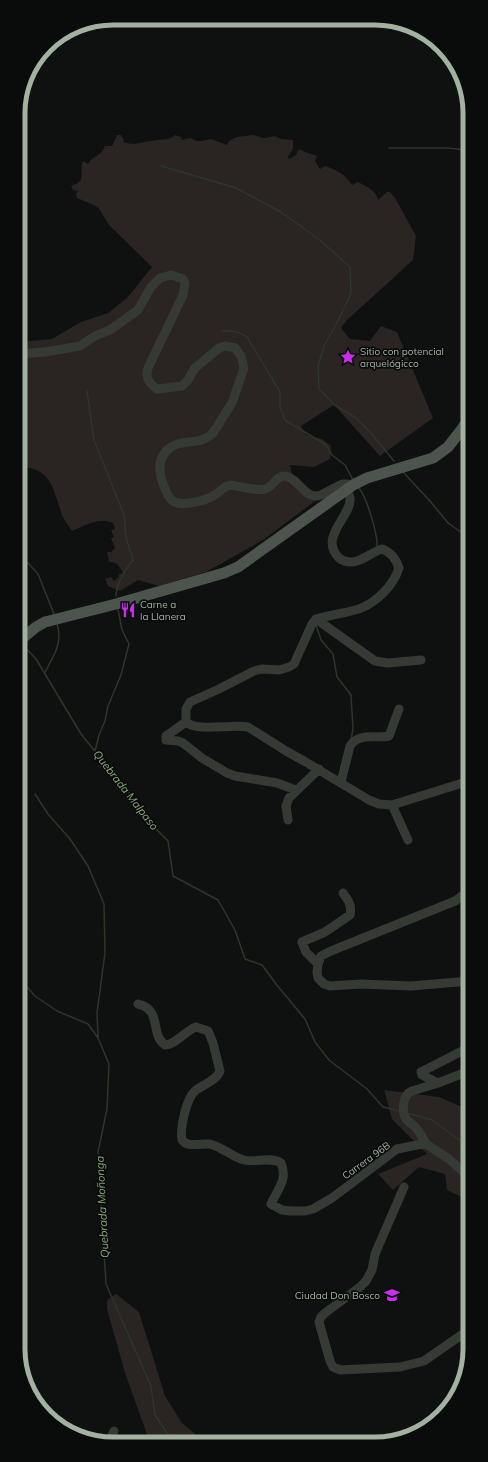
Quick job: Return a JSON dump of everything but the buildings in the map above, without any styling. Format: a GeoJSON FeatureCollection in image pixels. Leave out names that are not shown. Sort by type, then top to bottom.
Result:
{"type":"FeatureCollection","features":[{"type":"Feature","properties":{"kind":"main road"},"geometry":{"type":"LineString","coordinates":[[25,636],[45,622],[108,606],[224,573],[238,567],[350,487],[367,478],[433,458],[448,447],[463,427]]}},
{"type":"Feature","properties":{"kind":"street"},"geometry":{"type":"LineString","coordinates":[[25,353],[45,352],[80,346],[95,336],[110,330],[138,310],[151,287],[160,278],[171,275],[183,279],[185,283],[183,295],[148,368],[147,379],[151,385],[161,390],[182,386],[188,380],[194,369],[216,350],[225,346],[236,348],[241,356],[244,368],[232,403],[213,433],[209,437],[202,440],[178,443],[165,452],[160,460],[160,479],[171,500],[177,503],[204,500],[216,494],[226,486],[231,485],[264,489],[270,487],[279,477],[284,476],[296,481],[307,493],[312,495],[320,496],[343,484],[347,484],[350,487],[348,492],[350,498],[349,505],[337,527],[332,542],[334,552],[346,562],[351,562],[382,549],[388,551],[397,562],[399,568],[386,590],[369,604],[359,609],[316,619],[312,624],[294,664],[279,670],[262,669],[254,671],[190,702],[186,709],[186,722],[190,726],[201,727],[241,725],[248,727],[369,800],[379,804],[392,805],[463,783]]}},
{"type":"Feature","properties":{"kind":"street"},"geometry":{"type":"LineString","coordinates":[[316,619],[375,661],[388,663],[420,660]]}},
{"type":"Feature","properties":{"kind":"street"},"geometry":{"type":"LineString","coordinates":[[341,782],[350,746],[353,741],[363,737],[389,736],[399,709]]}},
{"type":"Feature","properties":{"kind":"street"},"geometry":{"type":"LineString","coordinates":[[186,722],[166,736],[166,740],[178,741],[182,743],[202,758],[227,773],[235,776],[277,783],[296,790]]}},
{"type":"Feature","properties":{"kind":"street"},"geometry":{"type":"LineString","coordinates":[[288,820],[286,806],[287,801],[296,790],[319,769]]}},
{"type":"Feature","properties":{"kind":"street"},"geometry":{"type":"LineString","coordinates":[[392,805],[408,840]]}},
{"type":"Feature","properties":{"kind":"street"},"geometry":{"type":"LineString","coordinates":[[318,964],[306,952],[302,942],[325,932],[350,915],[351,905],[343,893]]}},
{"type":"Feature","properties":{"kind":"street"},"geometry":{"type":"LineString","coordinates":[[463,897],[455,902],[321,956],[317,972],[318,978],[324,984],[330,986],[361,984],[411,986],[463,982]]}},
{"type":"Feature","properties":{"kind":"street","name":"Carrera 96B"},"geometry":{"type":"LineString","coordinates":[[138,1004],[146,1006],[150,1009],[153,1014],[159,1038],[165,1045],[172,1043],[196,1027],[208,1030],[220,1071],[216,1078],[196,1090],[187,1102],[182,1140],[187,1144],[209,1144],[243,1160],[274,1160],[281,1163],[284,1169],[283,1180],[271,1204],[282,1210],[305,1211],[313,1209],[332,1198],[397,1149],[426,1144]]}},
{"type":"Feature","properties":{"kind":"street"},"geometry":{"type":"LineString","coordinates":[[438,1083],[422,1075],[421,1072],[463,1051]]}},
{"type":"Feature","properties":{"kind":"street"},"geometry":{"type":"LineString","coordinates":[[463,1074],[408,1092],[406,1095],[404,1111],[406,1120],[416,1127],[426,1144],[449,1159],[463,1172]]}},
{"type":"Feature","properties":{"kind":"street"},"geometry":{"type":"LineString","coordinates":[[404,1187],[375,1254],[372,1270],[366,1281],[321,1317],[319,1322],[330,1361],[334,1367],[340,1370],[400,1367],[424,1361],[463,1334]]}},
{"type":"Feature","properties":{"kind":"street"},"geometry":{"type":"LineString","coordinates":[[111,1437],[114,1431]]}},
{"type":"Feature","properties":{"kind":"shaded area"},"geometry":{"type":"Polygon","coordinates":[[[117,135],[121,135],[124,140],[123,142],[131,144],[167,139],[175,135],[181,137],[182,140],[190,138],[197,141],[211,139],[227,145],[229,141],[237,137],[253,135],[264,138],[275,136],[281,139],[293,140],[293,149],[288,157],[289,159],[296,155],[298,150],[302,150],[317,156],[315,161],[320,169],[325,166],[337,171],[350,181],[352,185],[358,182],[371,189],[378,200],[387,192],[390,192],[395,198],[416,236],[413,260],[346,321],[341,328],[350,339],[370,341],[381,326],[397,332],[433,418],[380,456],[334,405],[301,426],[306,435],[322,439],[331,446],[330,459],[314,467],[290,465],[292,474],[319,498],[263,540],[206,572],[159,586],[138,580],[120,591],[108,586],[105,579],[111,577],[114,581],[118,578],[119,574],[123,573],[119,566],[109,562],[107,552],[111,552],[115,548],[111,538],[114,537],[111,530],[115,529],[113,523],[108,521],[97,521],[72,531],[63,517],[49,480],[38,471],[25,468],[25,341],[52,339],[81,322],[108,313],[127,298],[152,267],[109,225],[98,207],[77,198],[76,194],[78,191],[73,190],[71,186],[79,182],[81,179],[83,161],[88,164],[103,150],[105,146],[112,146],[117,135]]]}},
{"type":"Feature","properties":{"kind":"shaded area"},"geometry":{"type":"Polygon","coordinates":[[[384,1090],[439,1097],[463,1107],[463,1198],[447,1190],[445,1174],[419,1167],[393,1190],[378,1174],[427,1154],[392,1119],[384,1090]]]}},
{"type":"Feature","properties":{"kind":"shaded area"},"geometry":{"type":"Polygon","coordinates":[[[116,1294],[139,1312],[165,1396],[182,1423],[199,1437],[148,1437],[125,1373],[107,1309],[107,1300],[116,1294]]]}},
{"type":"Feature","properties":{"kind":"waterway"},"geometry":{"type":"LineString","coordinates":[[389,148],[447,148],[463,150]]}},
{"type":"Feature","properties":{"kind":"waterway"},"geometry":{"type":"LineString","coordinates":[[161,166],[236,188],[281,212],[321,241],[350,267],[351,293],[325,344],[318,365],[319,389],[335,405],[356,418],[370,432],[394,461]]}},
{"type":"Feature","properties":{"kind":"waterway"},"geometry":{"type":"LineString","coordinates":[[222,331],[235,331],[247,337],[280,392],[280,407],[285,420],[326,445],[332,455],[345,465],[353,480]]}},
{"type":"Feature","properties":{"kind":"waterway"},"geometry":{"type":"LineString","coordinates":[[87,391],[94,440],[124,515],[126,538],[133,560],[122,577],[116,596]]}},
{"type":"Feature","properties":{"kind":"waterway"},"geometry":{"type":"LineString","coordinates":[[403,472],[448,523],[463,534]]}},
{"type":"Feature","properties":{"kind":"waterway"},"geometry":{"type":"LineString","coordinates":[[359,488],[371,517],[376,534],[377,547]]}},
{"type":"Feature","properties":{"kind":"waterway"},"geometry":{"type":"LineString","coordinates":[[25,560],[38,574],[54,614]]}},
{"type":"Feature","properties":{"kind":"waterway"},"geometry":{"type":"LineString","coordinates":[[95,751],[99,735],[105,721],[108,706],[121,675],[129,644],[122,630],[118,609]]}},
{"type":"Feature","properties":{"kind":"waterway"},"geometry":{"type":"LineString","coordinates":[[45,672],[57,649],[59,637],[57,624]]}},
{"type":"Feature","properties":{"kind":"waterway"},"geometry":{"type":"LineString","coordinates":[[316,625],[321,640],[333,654],[337,677],[351,695],[353,729],[351,740]]}},
{"type":"Feature","properties":{"kind":"waterway","name":"Quebrada Malpaso"},"geometry":{"type":"LineString","coordinates":[[25,647],[36,659],[81,734],[137,803],[149,822],[168,841],[173,876],[218,900],[235,930],[245,959],[262,965],[305,1019],[315,1042],[329,1060],[367,1089],[383,1107],[399,1111]]}},
{"type":"Feature","properties":{"kind":"waterway"},"geometry":{"type":"LineString","coordinates":[[35,794],[48,814],[70,839],[88,866],[104,904],[105,953],[97,1013],[98,1037]]}},
{"type":"Feature","properties":{"kind":"waterway","name":"Quebrada Moñonga"},"geometry":{"type":"LineString","coordinates":[[25,985],[35,996],[57,1011],[88,1024],[98,1038],[109,1064],[107,1109],[98,1152],[106,1284],[151,1386],[155,1415],[170,1437]]}},
{"type":"Feature","properties":{"kind":"waterway","name":"Quebrada Malpaso"},"geometry":{"type":"LineString","coordinates":[[407,1113],[432,1120],[463,1143]]}},
{"type":"Feature","properties":{"kind":"place","name":"Sitio con potencial arquelógicco"},"geometry":{"type":"Point","coordinates":[348,357]}},
{"type":"Feature","properties":{"kind":"place","name":"Carne a la Llanera"},"geometry":{"type":"Point","coordinates":[128,610]}},
{"type":"Feature","properties":{"kind":"place","name":"Ciudad Don Bosco"},"geometry":{"type":"Point","coordinates":[392,1295]}}]}
